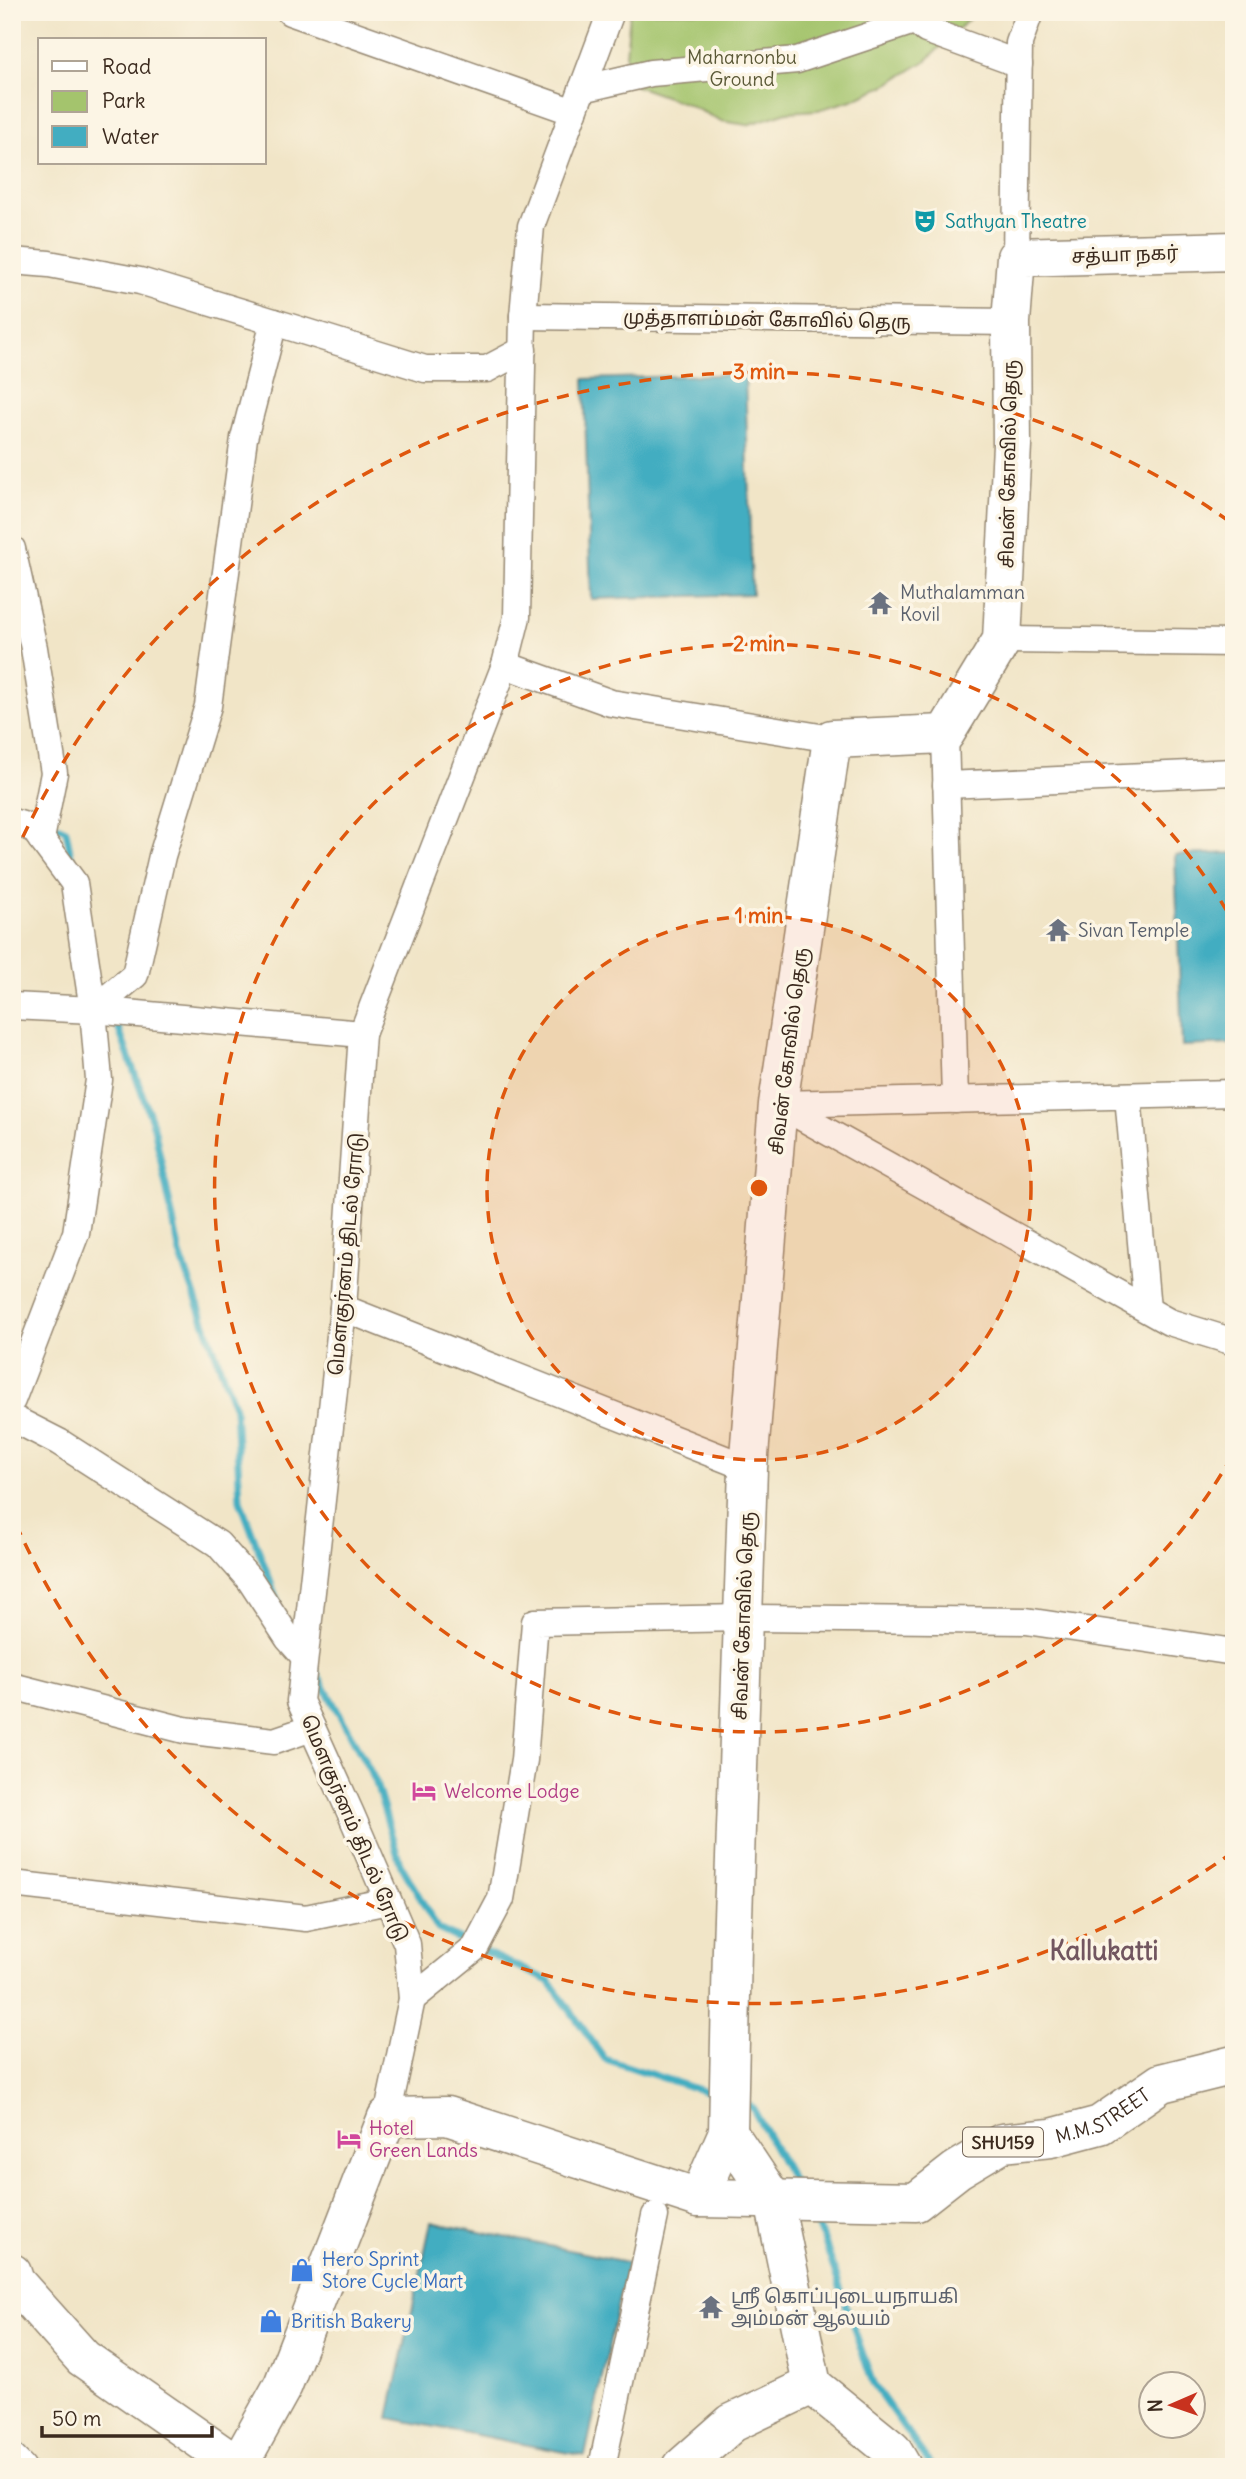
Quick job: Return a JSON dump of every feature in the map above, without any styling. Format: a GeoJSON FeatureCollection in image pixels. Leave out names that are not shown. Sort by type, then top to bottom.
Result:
{"type":"FeatureCollection","features":[{"type":"Feature","properties":{"kind":"street"},"geometry":{"type":"LineString","coordinates":[[290,12],[578,101],[651,74],[797,60],[915,15],[926,30],[1019,64]]}},
{"type":"Feature","properties":{"kind":"street","name":"மௌகுர்னம் திடல் ரோடு"},"geometry":{"type":"LineString","coordinates":[[238,2467],[282,2385],[387,2117],[412,1999],[407,1944],[300,1701],[344,1308],[362,1034],[505,665],[517,617],[523,316],[531,226],[611,12]]}},
{"type":"Feature","properties":{"kind":"street","name":"சிவன் கோவில் தெரு"},"geometry":{"type":"LineString","coordinates":[[945,734],[1002,640],[1012,444],[1011,322],[1016,257],[1019,43],[1030,12]]}},
{"type":"Feature","properties":{"kind":"street","name":"சத்யா நகர்"},"geometry":{"type":"LineString","coordinates":[[1016,257],[1234,251]]}},
{"type":"Feature","properties":{"kind":"street"},"geometry":{"type":"LineString","coordinates":[[12,261],[49,264],[140,281],[425,369],[487,369],[523,350]]}},
{"type":"Feature","properties":{"kind":"street","name":"முத்தாளம்மன் கோவில் தெரு"},"geometry":{"type":"LineString","coordinates":[[523,316],[1011,322]]}},
{"type":"Feature","properties":{"kind":"street"},"geometry":{"type":"LineString","coordinates":[[93,1010],[135,975],[162,856],[208,706],[244,438],[274,322]]}},
{"type":"Feature","properties":{"kind":"street"},"geometry":{"type":"LineString","coordinates":[[12,549],[34,648],[54,773],[41,839]]}},
{"type":"Feature","properties":{"kind":"street"},"geometry":{"type":"LineString","coordinates":[[1002,640],[1234,643]]}},
{"type":"Feature","properties":{"kind":"street"},"geometry":{"type":"LineString","coordinates":[[505,665],[611,704],[832,739],[945,734],[955,1100]]}},
{"type":"Feature","properties":{"kind":"street","name":"சிவன் கோவில் தெரு"},"geometry":{"type":"LineString","coordinates":[[728,2132],[748,1468],[778,1104],[832,739]]}},
{"type":"Feature","properties":{"kind":"street"},"geometry":{"type":"LineString","coordinates":[[946,785],[1234,772]]}},
{"type":"Feature","properties":{"kind":"street"},"geometry":{"type":"LineString","coordinates":[[12,822],[33,828],[74,883],[93,1010],[99,1080],[76,1233],[12,1400]]}},
{"type":"Feature","properties":{"kind":"street"},"geometry":{"type":"LineString","coordinates":[[12,1006],[93,1010],[362,1034]]}},
{"type":"Feature","properties":{"kind":"street"},"geometry":{"type":"LineString","coordinates":[[778,1104],[1234,1093]]}},
{"type":"Feature","properties":{"kind":"street"},"geometry":{"type":"LineString","coordinates":[[1128,1096],[1147,1309]]}},
{"type":"Feature","properties":{"kind":"street"},"geometry":{"type":"LineString","coordinates":[[778,1104],[1169,1322],[1234,1342]]}},
{"type":"Feature","properties":{"kind":"street"},"geometry":{"type":"LineString","coordinates":[[344,1308],[748,1468]]}},
{"type":"Feature","properties":{"kind":"street"},"geometry":{"type":"LineString","coordinates":[[12,1418],[59,1442],[218,1544],[250,1580],[288,1638],[304,1656]]}},
{"type":"Feature","properties":{"kind":"street"},"geometry":{"type":"LineString","coordinates":[[412,1999],[475,1948],[501,1899],[524,1760],[535,1622],[743,1618],[1026,1621],[1234,1652]]}},
{"type":"Feature","properties":{"kind":"street"},"geometry":{"type":"LineString","coordinates":[[12,1686],[184,1730],[274,1741],[312,1728]]}},
{"type":"Feature","properties":{"kind":"street"},"geometry":{"type":"LineString","coordinates":[[12,1884],[306,1918],[388,1901]]}},
{"type":"Feature","properties":{"kind":"street","name":"M.M.STREET"},"geometry":{"type":"LineString","coordinates":[[774,2201],[916,2202],[957,2170],[1002,2143],[1051,2138],[1100,2125],[1161,2082],[1234,2065]]}},
{"type":"Feature","properties":{"kind":"street","name":"SHU159"},"geometry":{"type":"LineString","coordinates":[[387,2117],[447,2116],[699,2198],[774,2201]]}},
{"type":"Feature","properties":{"kind":"street"},"geometry":{"type":"LineString","coordinates":[[699,2198],[728,2132]]}},
{"type":"Feature","properties":{"kind":"street"},"geometry":{"type":"LineString","coordinates":[[728,2132],[774,2201],[812,2385],[892,2450],[902,2467]]}},
{"type":"Feature","properties":{"kind":"street"},"geometry":{"type":"LineString","coordinates":[[602,2467],[655,2216]]}},
{"type":"Feature","properties":{"kind":"street"},"geometry":{"type":"LineString","coordinates":[[12,2273],[15,2282],[83,2358],[238,2467]]}},
{"type":"Feature","properties":{"kind":"street"},"geometry":{"type":"LineString","coordinates":[[682,2467],[732,2423],[812,2385]]}},
{"type":"Feature","properties":{"kind":"street"},"geometry":{"type":"LineString","coordinates":[[12,2457],[22,2467]]}},
{"type":"Feature","properties":{"kind":"green space","name":"Maharnonbu Ground"},"geometry":{"type":"Polygon","coordinates":[[[630,12],[976,12],[927,60],[888,84],[852,100],[818,110],[787,112],[747,125],[721,121],[687,104],[633,85],[626,55],[630,12]]]}},
{"type":"Feature","properties":{"kind":"water"},"geometry":{"type":"Polygon","coordinates":[[[745,374],[752,594],[591,599],[584,379],[745,374]]]}},
{"type":"Feature","properties":{"kind":"water"},"geometry":{"type":"Polygon","coordinates":[[[1234,853],[1234,1044],[1182,1046],[1175,855],[1234,853]]]}},
{"type":"Feature","properties":{"kind":"water"},"geometry":{"type":"Polygon","coordinates":[[[431,2222],[627,2262],[585,2456],[389,2418],[431,2222]]]}},
{"type":"Feature","properties":{"kind":"waterway"},"geometry":{"type":"LineString","coordinates":[[12,805],[36,816]]}},
{"type":"Feature","properties":{"kind":"waterway"},"geometry":{"type":"LineString","coordinates":[[50,823],[66,830],[73,867]]}},
{"type":"Feature","properties":{"kind":"waterway"},"geometry":{"type":"LineString","coordinates":[[114,1016],[154,1127],[180,1254],[235,1408],[240,1500],[278,1602]]}},
{"type":"Feature","properties":{"kind":"waterway"},"geometry":{"type":"LineString","coordinates":[[312,1664],[375,1780],[400,1863],[438,1929],[471,1945]]}},
{"type":"Feature","properties":{"kind":"waterway"},"geometry":{"type":"LineString","coordinates":[[481,1950],[549,1981],[605,2059],[718,2096]]}},
{"type":"Feature","properties":{"kind":"waterway"},"geometry":{"type":"LineString","coordinates":[[739,2102],[752,2107],[797,2189]]}},
{"type":"Feature","properties":{"kind":"waterway"},"geometry":{"type":"LineString","coordinates":[[809,2211],[824,2240],[873,2384],[932,2467]]}},
{"type":"Feature","properties":{"kind":"waterway"},"geometry":{"type":"LineString","coordinates":[[12,2441],[43,2467]]}},
{"type":"Feature","properties":{"kind":"place","name":"Sathyan Theatre"},"geometry":{"type":"Point","coordinates":[925,221]}},
{"type":"Feature","properties":{"kind":"place","name":"Muthalamman Kovil"},"geometry":{"type":"Point","coordinates":[880,603]}},
{"type":"Feature","properties":{"kind":"place","name":"Sivan Temple"},"geometry":{"type":"Point","coordinates":[1058,930]}},
{"type":"Feature","properties":{"kind":"place","name":"Welcome Lodge"},"geometry":{"type":"Point","coordinates":[424,1791]}},
{"type":"Feature","properties":{"kind":"place","name":"Hotel Green Lands"},"geometry":{"type":"Point","coordinates":[349,2139]}},
{"type":"Feature","properties":{"kind":"place","name":"Hero Sprint Store Cycle Mart"},"geometry":{"type":"Point","coordinates":[302,2270]}},
{"type":"Feature","properties":{"kind":"place","name":"ஸ்ரீ கொப்புடையநாயகி அம்மன் ஆலயம்"},"geometry":{"type":"Point","coordinates":[711,2307]}},
{"type":"Feature","properties":{"kind":"place","name":"British Bakery"},"geometry":{"type":"Point","coordinates":[271,2321]}},
{"type":"Feature","properties":{"kind":"district","name":"Kallukatti"},"geometry":{"type":"Point","coordinates":[1104,1950]}}]}
